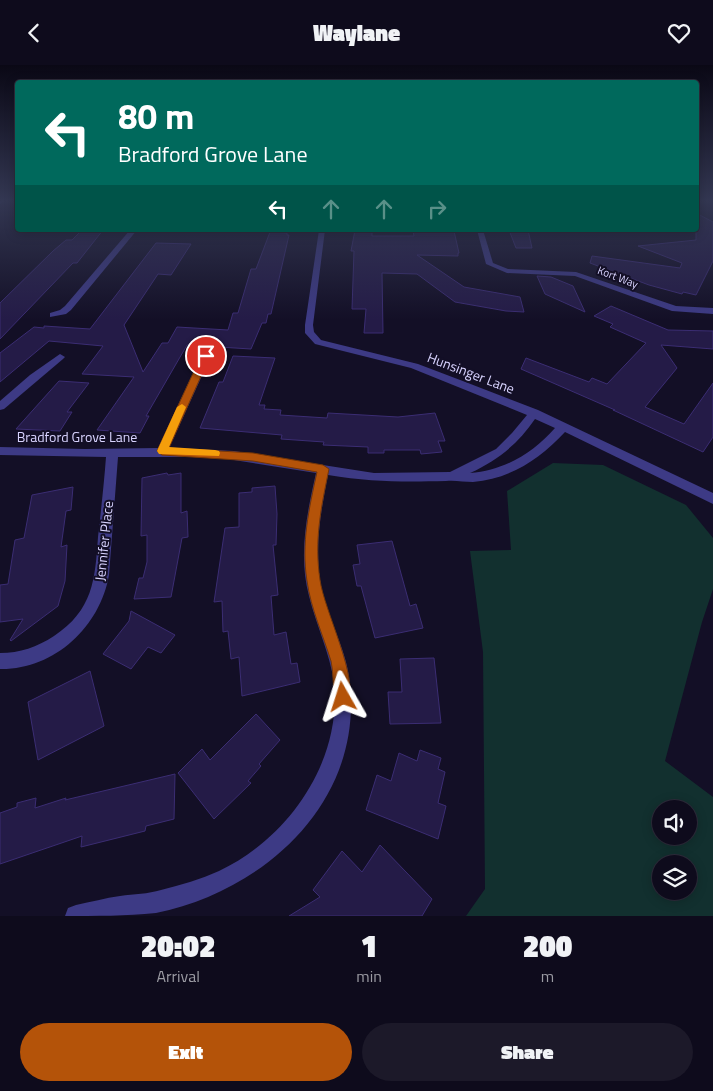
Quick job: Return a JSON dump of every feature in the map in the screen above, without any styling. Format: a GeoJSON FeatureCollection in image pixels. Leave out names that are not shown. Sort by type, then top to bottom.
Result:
{"type":"FeatureCollection","features":[{"type":"Feature","properties":{"kind":"street"},"geometry":{"type":"LineString","coordinates":[[53,315],[68,308],[125,241]]}},
{"type":"Feature","properties":{"kind":"street","name":"Hunsinger Lane"},"geometry":{"type":"LineString","coordinates":[[321,241],[309,325],[314,339],[331,346],[405,363],[534,413],[713,499]]}},
{"type":"Feature","properties":{"kind":"street","name":"Kort Way"},"geometry":{"type":"LineString","coordinates":[[483,241],[490,264],[502,271],[576,274],[675,309],[713,311]]}},
{"type":"Feature","properties":{"kind":"street"},"geometry":{"type":"LineString","coordinates":[[162,451],[206,356]]}},
{"type":"Feature","properties":{"kind":"street"},"geometry":{"type":"LineString","coordinates":[[0,407],[60,357]]}},
{"type":"Feature","properties":{"kind":"street","name":"Bradford Grove Lane"},"geometry":{"type":"LineString","coordinates":[[452,476],[491,459],[509,445],[534,413]]}},
{"type":"Feature","properties":{"kind":"street","name":"Bradford Grove Lane"},"geometry":{"type":"LineString","coordinates":[[0,451],[112,453],[162,451],[253,457],[385,478],[486,476],[511,468],[531,458],[548,444],[563,427]]}},
{"type":"Feature","properties":{"kind":"street","name":"Jennifer Place"},"geometry":{"type":"LineString","coordinates":[[0,661],[10,662],[36,655],[54,646],[69,634],[92,605],[102,577],[112,453]]}},
{"type":"Feature","properties":{"kind":"street"},"geometry":{"type":"LineString","coordinates":[[76,916],[160,901],[224,880],[265,854],[288,833],[322,786],[340,735],[343,709],[339,663],[322,616],[313,582],[310,540],[313,514],[323,469]]}},
{"type":"Feature","properties":{"kind":"green space"},"geometry":{"type":"Polygon","coordinates":[[[553,463],[603,465],[686,505],[713,538],[713,589],[702,622],[665,761],[713,797],[713,916],[466,916],[485,889],[483,652],[470,551],[511,550],[507,491],[553,463]]]}},
{"type":"Feature","properties":{"kind":"building"},"geometry":{"type":"Polygon","coordinates":[[[65,241],[95,241],[77,263],[73,263],[0,339],[0,303],[65,241]]]}},
{"type":"Feature","properties":{"kind":"building"},"geometry":{"type":"Polygon","coordinates":[[[267,241],[288,241],[271,314],[268,314],[266,323],[262,323],[251,349],[187,345],[146,416],[149,416],[140,433],[97,430],[134,377],[82,374],[103,346],[49,341],[0,382],[0,353],[34,327],[90,329],[156,243],[191,244],[171,275],[158,274],[124,325],[143,372],[162,343],[168,343],[177,327],[228,330],[233,313],[238,313],[251,269],[256,269],[267,241]]]}},
{"type":"Feature","properties":{"kind":"building"},"geometry":{"type":"Polygon","coordinates":[[[353,241],[456,241],[458,256],[417,255],[464,287],[520,297],[524,312],[506,311],[455,302],[417,274],[382,273],[383,333],[364,333],[366,309],[352,309],[354,251],[351,251],[353,241]]]}},
{"type":"Feature","properties":{"kind":"building"},"geometry":{"type":"Polygon","coordinates":[[[513,241],[530,241],[532,248],[516,248],[513,241]]]}},
{"type":"Feature","properties":{"kind":"building"},"geometry":{"type":"Polygon","coordinates":[[[689,241],[713,241],[713,261],[696,295],[683,292],[682,294],[649,285],[590,263],[592,256],[680,268],[682,263],[638,246],[689,241]]]}},
{"type":"Feature","properties":{"kind":"building"},"geometry":{"type":"Polygon","coordinates":[[[537,276],[551,277],[573,286],[585,312],[545,294],[537,276]]]}},
{"type":"Feature","properties":{"kind":"building"},"geometry":{"type":"Polygon","coordinates":[[[611,306],[668,330],[713,331],[713,349],[661,345],[677,368],[645,407],[684,424],[713,383],[713,437],[703,452],[613,410],[615,410],[521,369],[526,358],[589,382],[592,378],[607,384],[646,343],[610,327],[613,324],[594,316],[611,306]]]}},
{"type":"Feature","properties":{"kind":"building"},"geometry":{"type":"Polygon","coordinates":[[[233,356],[275,358],[259,405],[265,405],[264,409],[281,410],[280,415],[327,418],[328,413],[398,417],[435,413],[445,441],[438,441],[442,452],[421,454],[420,450],[384,450],[384,453],[368,453],[368,447],[323,445],[324,442],[281,439],[282,435],[200,428],[219,382],[223,382],[233,356]]]}},
{"type":"Feature","properties":{"kind":"building"},"geometry":{"type":"Polygon","coordinates":[[[59,381],[89,383],[67,412],[72,412],[60,431],[16,429],[59,381]]]}},
{"type":"Feature","properties":{"kind":"building"},"geometry":{"type":"Polygon","coordinates":[[[167,473],[168,475],[181,473],[181,513],[187,511],[188,537],[182,538],[171,597],[134,599],[139,578],[143,578],[147,562],[147,535],[141,536],[142,478],[167,473]]]}},
{"type":"Feature","properties":{"kind":"building"},"geometry":{"type":"Polygon","coordinates":[[[275,486],[277,514],[276,545],[273,545],[278,595],[271,596],[274,635],[286,632],[291,664],[297,663],[300,682],[242,696],[239,657],[231,659],[228,631],[223,632],[222,601],[214,602],[225,528],[239,527],[239,493],[252,492],[252,488],[275,486]]]}},
{"type":"Feature","properties":{"kind":"building"},"geometry":{"type":"Polygon","coordinates":[[[73,487],[71,510],[66,511],[61,547],[67,545],[65,581],[58,606],[11,641],[23,619],[0,622],[0,585],[8,584],[15,540],[24,538],[32,495],[73,487]]]}},
{"type":"Feature","properties":{"kind":"building"},"geometry":{"type":"Polygon","coordinates":[[[392,541],[410,606],[416,604],[423,628],[375,638],[361,586],[357,586],[353,565],[360,564],[357,545],[392,541]]]}},
{"type":"Feature","properties":{"kind":"building"},"geometry":{"type":"Polygon","coordinates":[[[131,611],[175,635],[161,653],[148,647],[131,669],[103,654],[129,621],[131,611]]]}},
{"type":"Feature","properties":{"kind":"building"},"geometry":{"type":"Polygon","coordinates":[[[434,658],[441,723],[390,724],[388,692],[402,692],[400,659],[434,658]]]}},
{"type":"Feature","properties":{"kind":"building"},"geometry":{"type":"Polygon","coordinates":[[[90,671],[104,726],[38,760],[28,702],[90,671]]]}},
{"type":"Feature","properties":{"kind":"building"},"geometry":{"type":"Polygon","coordinates":[[[256,714],[280,740],[259,764],[261,766],[248,781],[251,783],[214,819],[178,773],[202,749],[210,760],[256,714]]]}},
{"type":"Feature","properties":{"kind":"building"},"geometry":{"type":"Polygon","coordinates":[[[420,750],[441,758],[438,769],[445,772],[438,803],[446,806],[438,839],[366,810],[377,775],[391,781],[399,753],[417,761],[420,750]]]}},
{"type":"Feature","properties":{"kind":"building"},"geometry":{"type":"Polygon","coordinates":[[[175,774],[174,819],[146,826],[145,831],[81,847],[82,836],[0,864],[0,813],[17,807],[17,803],[36,798],[35,808],[66,798],[65,800],[175,774]]]}},
{"type":"Feature","properties":{"kind":"building"},"geometry":{"type":"Polygon","coordinates":[[[380,845],[432,899],[422,916],[289,916],[320,897],[313,890],[342,851],[362,872],[380,845]]]}},
{"type":"Feature","properties":{"kind":"slow traffic"},"geometry":{"type":"LineString","coordinates":[[182,407],[162,451],[215,453]]}},
{"type":"Feature","properties":{"kind":"route"},"geometry":{"type":"LineString","coordinates":[[206,356],[162,451],[217,453],[253,457],[323,469],[313,514],[310,540],[313,582],[322,616],[339,663],[343,697]]}}]}
